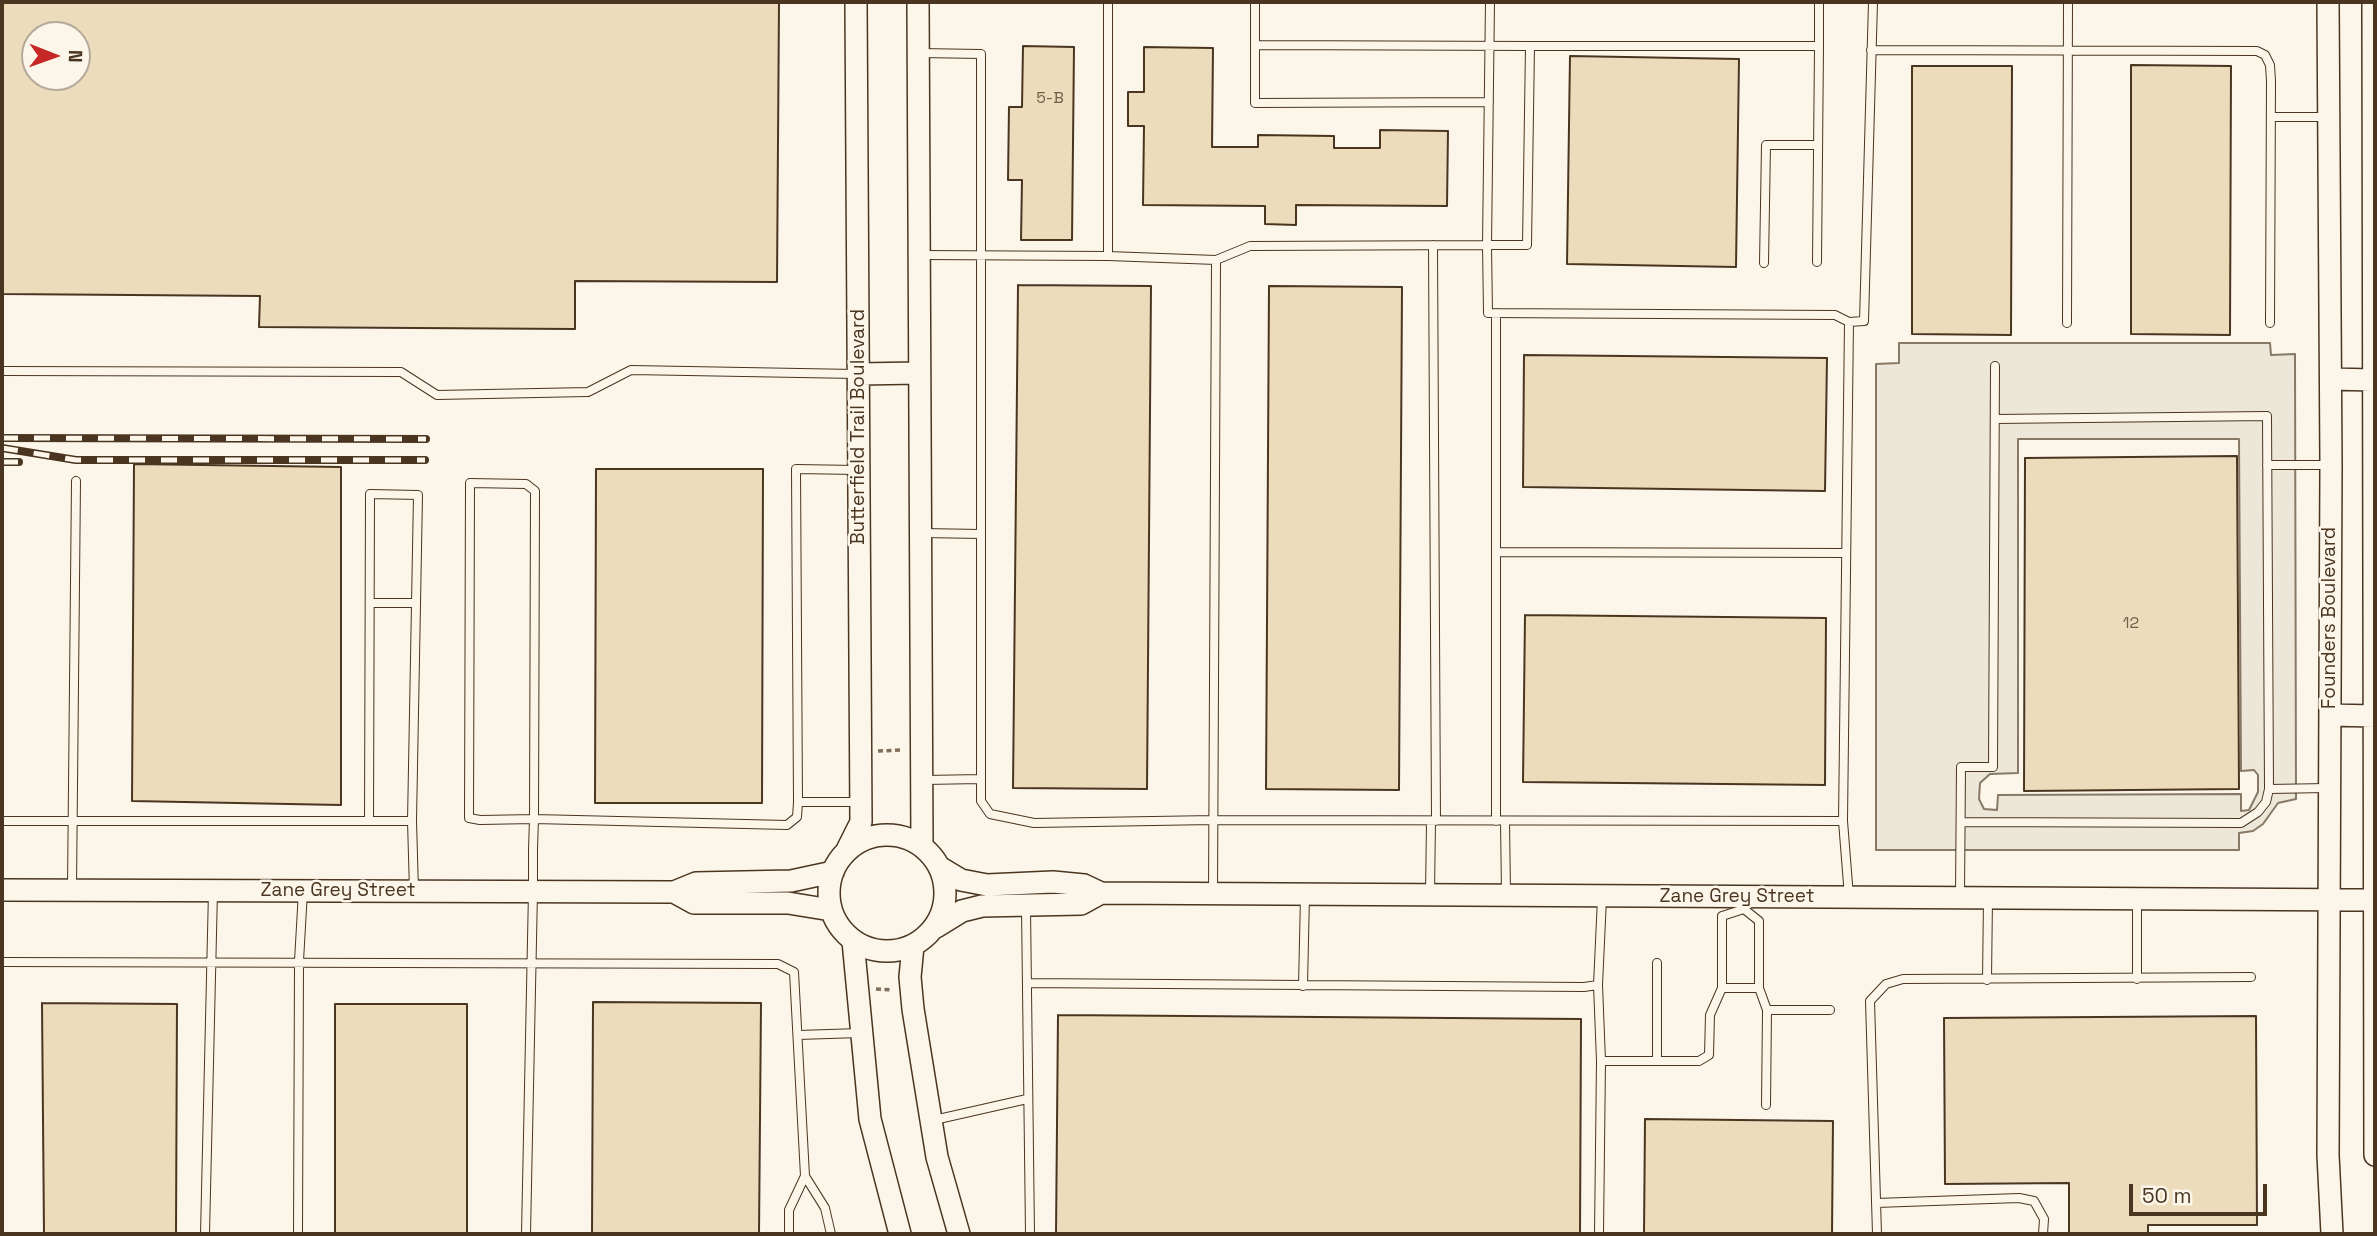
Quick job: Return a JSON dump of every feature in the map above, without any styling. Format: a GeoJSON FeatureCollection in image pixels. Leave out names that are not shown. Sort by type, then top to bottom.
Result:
{"type":"FeatureCollection","features":[{"type":"Feature","properties":{"kind":"street","name":"Butterfield Trail Boulevard"},"geometry":{"type":"LineString","coordinates":[[847,850],[861,822],[856,2]]}},
{"type":"Feature","properties":{"kind":"street"},"geometry":{"type":"LineString","coordinates":[[918,2],[922,845]]}},
{"type":"Feature","properties":{"kind":"street","name":"Founders Boulevard"},"geometry":{"type":"LineString","coordinates":[[2329,2],[2331,465],[2328,1156],[2332,1234]]}},
{"type":"Feature","properties":{"kind":"street"},"geometry":{"type":"LineString","coordinates":[[2373,2],[2375,1155]]}},
{"type":"Feature","properties":{"kind":"street"},"geometry":{"type":"LineString","coordinates":[[859,374],[918,373]]}},
{"type":"Feature","properties":{"kind":"street"},"geometry":{"type":"LineString","coordinates":[[2331,379],[2374,380]]}},
{"type":"Feature","properties":{"kind":"street"},"geometry":{"type":"LineString","coordinates":[[2330,715],[2375,716]]}},
{"type":"Feature","properties":{"kind":"street"},"geometry":{"type":"LineString","coordinates":[[897,835],[922,845],[941,869],[946,898],[936,927],[913,946],[883,952],[853,941],[840,927],[831,910],[829,891],[833,872],[847,850],[870,836],[897,835]]}},
{"type":"Feature","properties":{"kind":"street","name":"Zane Grey Street"},"geometry":{"type":"LineString","coordinates":[[941,869],[961,880],[987,885],[1084,884],[1101,893],[1602,896],[1745,903],[1849,897],[2374,901]]}},
{"type":"Feature","properties":{"kind":"street","name":"Zane Grey Street"},"geometry":{"type":"LineString","coordinates":[[2,890],[674,892],[696,883],[792,881],[833,872]]}},
{"type":"Feature","properties":{"kind":"street","name":"Zane Grey Street"},"geometry":{"type":"LineString","coordinates":[[674,892],[694,903],[788,903],[831,910]]}},
{"type":"Feature","properties":{"kind":"street","name":"Zane Grey Street"},"geometry":{"type":"LineString","coordinates":[[936,927],[962,911],[987,905],[1082,904],[1101,893]]}},
{"type":"Feature","properties":{"kind":"street"},"geometry":{"type":"LineString","coordinates":[[853,941],[870,1119],[900,1234]]}},
{"type":"Feature","properties":{"kind":"street"},"geometry":{"type":"LineString","coordinates":[[913,946],[910,977],[913,1009],[937,1157],[959,1234]]}},
{"type":"Feature","properties":{"kind":"lane"},"geometry":{"type":"LineString","coordinates":[[1108,2],[1108,256]]}},
{"type":"Feature","properties":{"kind":"lane"},"geometry":{"type":"LineString","coordinates":[[1255,2],[1255,103],[1489,102]]}},
{"type":"Feature","properties":{"kind":"lane"},"geometry":{"type":"LineString","coordinates":[[1490,2],[1488,313],[1835,314],[1849,322],[1864,321],[1873,2]]}},
{"type":"Feature","properties":{"kind":"lane"},"geometry":{"type":"LineString","coordinates":[[1817,262],[1819,2]]}},
{"type":"Feature","properties":{"kind":"lane"},"geometry":{"type":"LineString","coordinates":[[2067,323],[2068,2]]}},
{"type":"Feature","properties":{"kind":"lane"},"geometry":{"type":"LineString","coordinates":[[1255,46],[1819,46]]}},
{"type":"Feature","properties":{"kind":"lane"},"geometry":{"type":"LineString","coordinates":[[919,255],[1108,256],[1216,260],[1250,246],[1527,245],[1530,46]]}},
{"type":"Feature","properties":{"kind":"lane"},"geometry":{"type":"LineString","coordinates":[[1871,51],[2257,51],[2265,55],[2270,65],[2271,117],[2270,323]]}},
{"type":"Feature","properties":{"kind":"lane"},"geometry":{"type":"LineString","coordinates":[[919,53],[981,54],[981,801],[990,814],[1006,820],[1034,823],[1213,820],[1843,821]]}},
{"type":"Feature","properties":{"kind":"lane"},"geometry":{"type":"LineString","coordinates":[[2271,117],[2329,117]]}},
{"type":"Feature","properties":{"kind":"lane"},"geometry":{"type":"LineString","coordinates":[[1765,263],[1766,145],[1818,145]]}},
{"type":"Feature","properties":{"kind":"lane"},"geometry":{"type":"LineString","coordinates":[[1430,895],[1434,821],[1433,245]]}},
{"type":"Feature","properties":{"kind":"lane"},"geometry":{"type":"LineString","coordinates":[[1213,894],[1216,260]]}},
{"type":"Feature","properties":{"kind":"lane"},"geometry":{"type":"LineString","coordinates":[[1496,313],[1500,821],[1506,895]]}},
{"type":"Feature","properties":{"kind":"lane"},"geometry":{"type":"LineString","coordinates":[[1849,322],[1843,821],[1849,897]]}},
{"type":"Feature","properties":{"kind":"lane"},"geometry":{"type":"LineString","coordinates":[[1960,898],[1961,768],[1993,767],[1995,366]]}},
{"type":"Feature","properties":{"kind":"lane"},"geometry":{"type":"LineString","coordinates":[[2,371],[401,372],[437,395],[588,392],[631,370],[859,374]]}},
{"type":"Feature","properties":{"kind":"lane"},"geometry":{"type":"LineString","coordinates":[[1961,821],[2241,823],[2258,812],[2266,802],[2269,789],[2267,416],[1995,419]]}},
{"type":"Feature","properties":{"kind":"lane"},"geometry":{"type":"LineString","coordinates":[[2267,465],[2331,465]]}},
{"type":"Feature","properties":{"kind":"lane"},"geometry":{"type":"LineString","coordinates":[[526,1234],[534,819],[535,491],[526,484],[470,483],[468,818],[534,819],[787,825],[797,817],[798,802],[796,469],[860,470]]}},
{"type":"Feature","properties":{"kind":"lane"},"geometry":{"type":"LineString","coordinates":[[72,890],[76,481]]}},
{"type":"Feature","properties":{"kind":"lane"},"geometry":{"type":"LineString","coordinates":[[369,821],[370,494],[418,495],[412,821],[414,891]]}},
{"type":"Feature","properties":{"kind":"lane"},"geometry":{"type":"LineString","coordinates":[[919,533],[981,534]]}},
{"type":"Feature","properties":{"kind":"lane"},"geometry":{"type":"LineString","coordinates":[[1496,552],[1846,553]]}},
{"type":"Feature","properties":{"kind":"lane"},"geometry":{"type":"LineString","coordinates":[[370,603],[416,603]]}},
{"type":"Feature","properties":{"kind":"lane"},"geometry":{"type":"LineString","coordinates":[[921,780],[981,779]]}},
{"type":"Feature","properties":{"kind":"lane"},"geometry":{"type":"LineString","coordinates":[[2269,789],[2330,788]]}},
{"type":"Feature","properties":{"kind":"lane"},"geometry":{"type":"LineString","coordinates":[[798,802],[861,802]]}},
{"type":"Feature","properties":{"kind":"lane"},"geometry":{"type":"LineString","coordinates":[[2,821],[412,821]]}},
{"type":"Feature","properties":{"kind":"lane"},"geometry":{"type":"LineString","coordinates":[[205,1234],[213,891]]}},
{"type":"Feature","properties":{"kind":"lane"},"geometry":{"type":"LineString","coordinates":[[298,1234],[299,961],[303,891]]}},
{"type":"Feature","properties":{"kind":"lane"},"geometry":{"type":"LineString","coordinates":[[1303,986],[1305,895]]}},
{"type":"Feature","properties":{"kind":"lane"},"geometry":{"type":"LineString","coordinates":[[1599,1234],[1601,1060],[1598,985],[1602,896]]}},
{"type":"Feature","properties":{"kind":"lane"},"geometry":{"type":"LineString","coordinates":[[1987,898],[1987,980]]}},
{"type":"Feature","properties":{"kind":"lane"},"geometry":{"type":"LineString","coordinates":[[2137,899],[2137,979]]}},
{"type":"Feature","properties":{"kind":"lane"},"geometry":{"type":"LineString","coordinates":[[1601,1060],[1699,1061],[1709,1055],[1710,1015],[1721,988],[1722,916],[1745,903],[1759,921],[1759,988],[1767,1010],[1766,1105]]}},
{"type":"Feature","properties":{"kind":"lane"},"geometry":{"type":"LineString","coordinates":[[1026,905],[1030,1234]]}},
{"type":"Feature","properties":{"kind":"lane"},"geometry":{"type":"LineString","coordinates":[[2,962],[778,964],[794,972],[805,1176],[789,1210],[789,1234]]}},
{"type":"Feature","properties":{"kind":"lane"},"geometry":{"type":"LineString","coordinates":[[1657,963],[1657,1061]]}},
{"type":"Feature","properties":{"kind":"lane"},"geometry":{"type":"LineString","coordinates":[[1877,1234],[1870,1001],[1886,984],[1903,979],[2250,977]]}},
{"type":"Feature","properties":{"kind":"lane"},"geometry":{"type":"LineString","coordinates":[[1027,984],[1584,988],[1598,985]]}},
{"type":"Feature","properties":{"kind":"lane"},"geometry":{"type":"LineString","coordinates":[[1721,988],[1759,988]]}},
{"type":"Feature","properties":{"kind":"lane"},"geometry":{"type":"LineString","coordinates":[[1767,1010],[1830,1010]]}},
{"type":"Feature","properties":{"kind":"lane"},"geometry":{"type":"LineString","coordinates":[[798,1035],[860,1033]]}},
{"type":"Feature","properties":{"kind":"lane"},"geometry":{"type":"LineString","coordinates":[[932,1120],[1027,1099]]}},
{"type":"Feature","properties":{"kind":"lane"},"geometry":{"type":"LineString","coordinates":[[805,1176],[825,1208],[831,1234]]}},
{"type":"Feature","properties":{"kind":"lane"},"geometry":{"type":"LineString","coordinates":[[1876,1203],[2019,1198],[2034,1201],[2044,1219],[2043,1234]]}},
{"type":"Feature","properties":{"kind":"path"},"geometry":{"type":"LineString","coordinates":[[870,751],[908,750]]}},
{"type":"Feature","properties":{"kind":"path"},"geometry":{"type":"LineString","coordinates":[[867,989],[898,990]]}},
{"type":"Feature","properties":{"kind":"shaded area"},"geometry":{"type":"Polygon","coordinates":[[[1899,343],[2270,343],[2271,355],[2295,354],[2296,799],[2278,803],[2263,824],[2253,831],[2239,833],[2239,850],[1876,850],[1876,364],[1899,363],[1899,343]],[[2018,439],[2018,773],[1990,774],[1980,783],[1979,799],[1984,809],[1997,810],[1998,795],[2241,794],[2241,811],[2249,810],[2258,792],[2258,775],[2254,770],[2241,771],[2239,439],[2018,439]]]}},
{"type":"Feature","properties":{"kind":"building"},"geometry":{"type":"Polygon","coordinates":[[[2,2],[779,2],[777,282],[575,281],[575,329],[259,327],[260,296],[2,294],[2,2]]]}},
{"type":"Feature","properties":{"kind":"building"},"geometry":{"type":"Polygon","coordinates":[[[1023,46],[1074,47],[1072,240],[1021,240],[1022,180],[1008,180],[1009,107],[1022,107],[1023,46]]]}},
{"type":"Feature","properties":{"kind":"building"},"geometry":{"type":"Polygon","coordinates":[[[1144,47],[1213,48],[1212,147],[1258,147],[1258,135],[1334,136],[1334,148],[1380,148],[1380,130],[1448,131],[1447,206],[1296,205],[1296,225],[1265,224],[1265,206],[1143,205],[1144,126],[1128,126],[1128,92],[1144,92],[1144,47]]]}},
{"type":"Feature","properties":{"kind":"building"},"geometry":{"type":"Polygon","coordinates":[[[1570,56],[1739,59],[1736,267],[1567,264],[1570,56]]]}},
{"type":"Feature","properties":{"kind":"building"},"geometry":{"type":"Polygon","coordinates":[[[2131,65],[2231,66],[2230,335],[2131,334],[2131,65]]]}},
{"type":"Feature","properties":{"kind":"building"},"geometry":{"type":"Polygon","coordinates":[[[1912,66],[2012,66],[2011,335],[1912,334],[1912,66]]]}},
{"type":"Feature","properties":{"kind":"building"},"geometry":{"type":"Polygon","coordinates":[[[1018,285],[1151,286],[1147,789],[1013,788],[1018,285]]]}},
{"type":"Feature","properties":{"kind":"building"},"geometry":{"type":"Polygon","coordinates":[[[1269,286],[1402,287],[1399,790],[1266,789],[1269,286]]]}},
{"type":"Feature","properties":{"kind":"building"},"geometry":{"type":"Polygon","coordinates":[[[1524,355],[1827,358],[1825,491],[1523,487],[1524,355]]]}},
{"type":"Feature","properties":{"kind":"building"},"geometry":{"type":"Polygon","coordinates":[[[2237,456],[2239,789],[2024,791],[2025,458],[2237,456]]]}},
{"type":"Feature","properties":{"kind":"building"},"geometry":{"type":"Polygon","coordinates":[[[134,464],[341,467],[341,805],[132,801],[134,464]]]}},
{"type":"Feature","properties":{"kind":"building"},"geometry":{"type":"Polygon","coordinates":[[[596,469],[763,469],[762,803],[595,803],[596,469]]]}},
{"type":"Feature","properties":{"kind":"building"},"geometry":{"type":"Polygon","coordinates":[[[1525,615],[1826,618],[1825,785],[1523,782],[1525,615]]]}},
{"type":"Feature","properties":{"kind":"building"},"geometry":{"type":"Polygon","coordinates":[[[593,1002],[761,1003],[759,1234],[592,1234],[593,1002]]]}},
{"type":"Feature","properties":{"kind":"building"},"geometry":{"type":"Polygon","coordinates":[[[42,1003],[177,1004],[176,1234],[44,1234],[42,1003]]]}},
{"type":"Feature","properties":{"kind":"building"},"geometry":{"type":"Polygon","coordinates":[[[335,1004],[467,1004],[467,1234],[335,1234],[335,1004]]]}},
{"type":"Feature","properties":{"kind":"building"},"geometry":{"type":"Polygon","coordinates":[[[1058,1015],[1581,1019],[1580,1234],[1056,1234],[1058,1015]]]}},
{"type":"Feature","properties":{"kind":"building"},"geometry":{"type":"Polygon","coordinates":[[[2256,1016],[2257,1225],[2148,1225],[2148,1234],[2069,1234],[2069,1183],[1945,1184],[1944,1018],[2256,1016]]]}},
{"type":"Feature","properties":{"kind":"building"},"geometry":{"type":"Polygon","coordinates":[[[1645,1119],[1833,1121],[1832,1234],[1644,1234],[1645,1119]]]}},
{"type":"Feature","properties":{"kind":"railway"},"geometry":{"type":"LineString","coordinates":[[2,438],[426,439]]}},
{"type":"Feature","properties":{"kind":"railway"},"geometry":{"type":"LineString","coordinates":[[2,448],[76,460],[425,460]]}},
{"type":"Feature","properties":{"kind":"railway"},"geometry":{"type":"LineString","coordinates":[[2,462],[19,462]]}}]}
